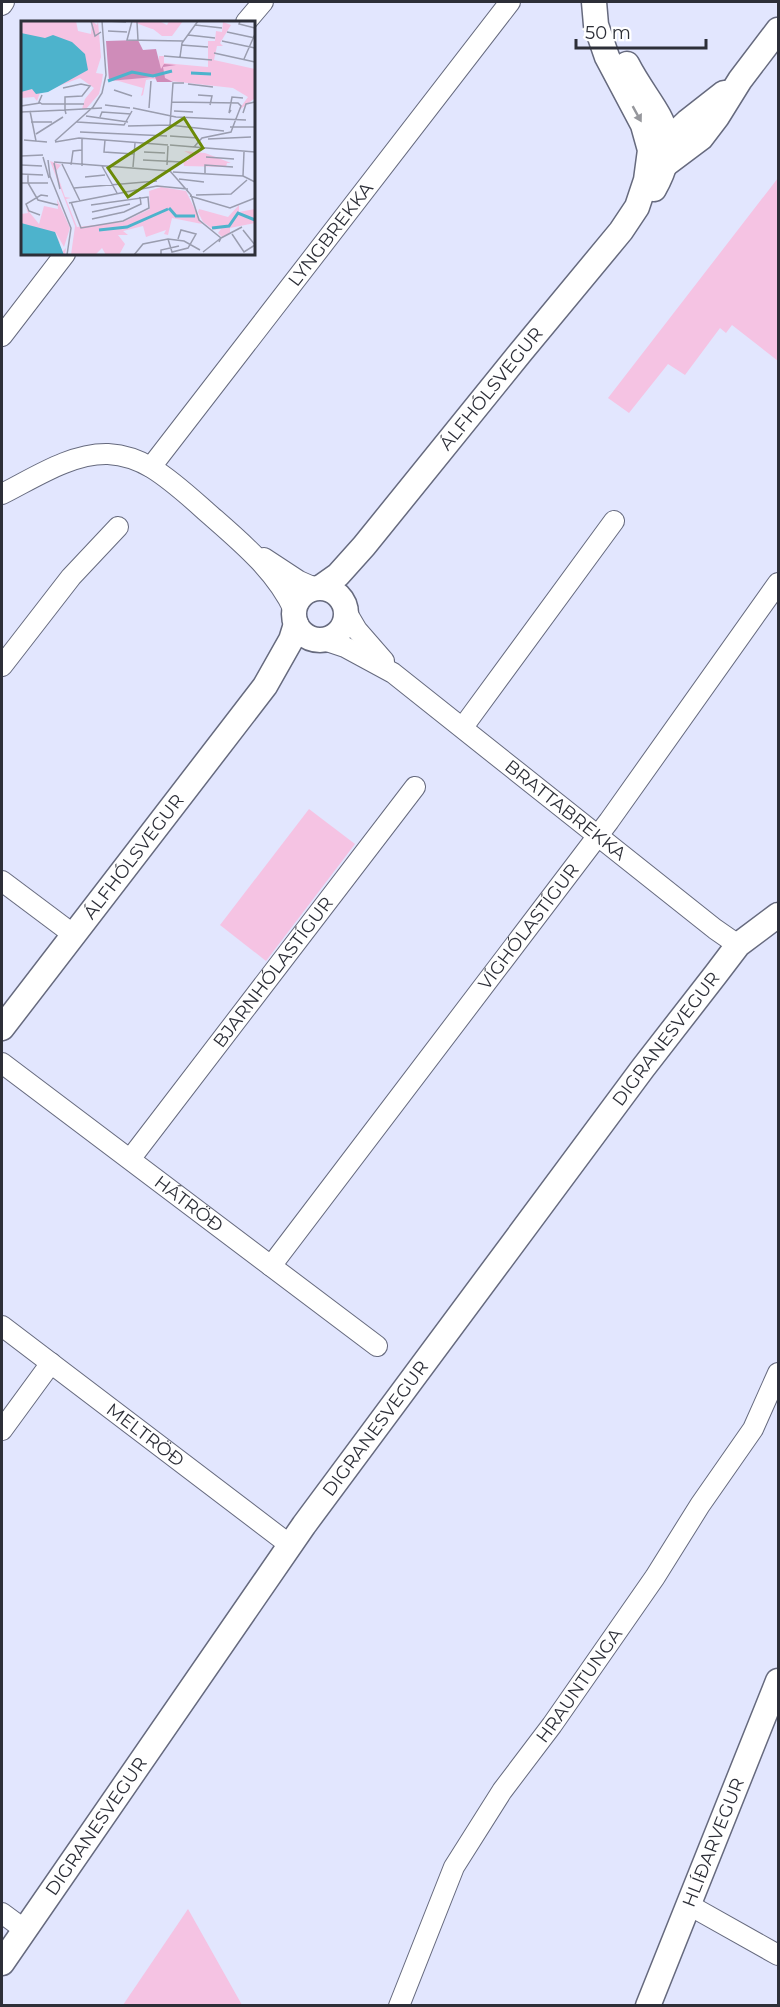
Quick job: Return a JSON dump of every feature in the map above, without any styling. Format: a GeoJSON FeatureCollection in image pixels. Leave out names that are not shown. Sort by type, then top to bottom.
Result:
{"type":"FeatureCollection","features":[{"type":"Feature","properties":{"kind":"street"},"geometry":{"type":"LineString","coordinates":[[247,21],[263,2]]}},
{"type":"Feature","properties":{"kind":"street","name":"LYNGBREKKA"},"geometry":{"type":"LineString","coordinates":[[151,467],[510,2]]}},
{"type":"Feature","properties":{"kind":"street"},"geometry":{"type":"LineString","coordinates":[[594,2],[597,25],[607,57],[658,155]]}},
{"type":"Feature","properties":{"kind":"street"},"geometry":{"type":"LineString","coordinates":[[605,2],[627,65],[659,116],[658,155]]}},
{"type":"Feature","properties":{"kind":"street","name":"ÁLFHÓLSVEGUR"},"geometry":{"type":"LineString","coordinates":[[318,588],[338,575],[364,546],[647,201],[658,155],[687,122],[740,80],[778,30]]}},
{"type":"Feature","properties":{"kind":"street"},"geometry":{"type":"LineString","coordinates":[[2,336],[64,255]]}},
{"type":"Feature","properties":{"kind":"street"},"geometry":{"type":"LineString","coordinates":[[2,494],[55,468],[96,455],[119,455],[135,459],[151,467],[182,490],[249,549],[299,581],[335,592],[346,608],[346,620],[339,634],[322,640],[305,636],[287,595],[249,549]]}},
{"type":"Feature","properties":{"kind":"street"},"geometry":{"type":"LineString","coordinates":[[464,727],[614,521]]}},
{"type":"Feature","properties":{"kind":"street"},"geometry":{"type":"LineString","coordinates":[[2,666],[71,577],[118,528]]}},
{"type":"Feature","properties":{"kind":"street","name":"ÁLFHÓLSVEGUR"},"geometry":{"type":"LineString","coordinates":[[346,608],[364,546]]}},
{"type":"Feature","properties":{"kind":"street","name":"VÍGHÓLASTÍGUR"},"geometry":{"type":"LineString","coordinates":[[271,1266],[598,835],[778,583]]}},
{"type":"Feature","properties":{"kind":"street"},"geometry":{"type":"LineString","coordinates":[[295,617],[301,596],[318,588]]}},
{"type":"Feature","properties":{"kind":"street","name":"BRATTABREKKA"},"geometry":{"type":"LineString","coordinates":[[346,608],[357,630],[393,672]]}},
{"type":"Feature","properties":{"kind":"street","name":"ÁLFHÓLSVEGUR"},"geometry":{"type":"LineString","coordinates":[[2,1028],[265,686],[291,640],[295,617]]}},
{"type":"Feature","properties":{"kind":"street","name":"ÁLFHÓLSVEGUR"},"geometry":{"type":"LineString","coordinates":[[265,686],[322,640]]}},
{"type":"Feature","properties":{"kind":"street","name":"BRATTABREKKA"},"geometry":{"type":"LineString","coordinates":[[322,640],[345,647],[393,672],[738,945]]}},
{"type":"Feature","properties":{"kind":"street","name":"BJARNHÓLASTÍGUR"},"geometry":{"type":"LineString","coordinates":[[131,1158],[415,787]]}},
{"type":"Feature","properties":{"kind":"street"},"geometry":{"type":"LineString","coordinates":[[2,881],[74,935]]}},
{"type":"Feature","properties":{"kind":"street","name":"DIGRANESVEGUR"},"geometry":{"type":"LineString","coordinates":[[2,1964],[290,1545],[643,1068],[738,945],[778,915]]}},
{"type":"Feature","properties":{"kind":"street","name":"HÁTRÖÐ"},"geometry":{"type":"LineString","coordinates":[[2,1063],[131,1158],[377,1346]]}},
{"type":"Feature","properties":{"kind":"street","name":"MELTRÖÐ"},"geometry":{"type":"LineString","coordinates":[[2,1326],[290,1545]]}},
{"type":"Feature","properties":{"kind":"street"},"geometry":{"type":"LineString","coordinates":[[2,1430],[51,1364]]}},
{"type":"Feature","properties":{"kind":"street","name":"HRAUNTUNGA"},"geometry":{"type":"LineString","coordinates":[[399,2006],[454,1867],[465,1847],[502,1791],[552,1725],[655,1577],[694,1514],[753,1429],[778,1373]]}},
{"type":"Feature","properties":{"kind":"street","name":"HLÍÐARVEGUR"},"geometry":{"type":"LineString","coordinates":[[648,2006],[778,1681]]}},
{"type":"Feature","properties":{"kind":"street"},"geometry":{"type":"LineString","coordinates":[[689,1905],[778,1955]]}},
{"type":"Feature","properties":{"kind":"street"},"geometry":{"type":"LineString","coordinates":[[2,1912],[25,1930]]}},
{"type":"Feature","properties":{"kind":"shaded area"},"geometry":{"type":"Polygon","coordinates":[[[778,178],[778,361],[732,325],[726,333],[720,328],[685,375],[668,364],[629,413],[608,398],[778,178]]]}},
{"type":"Feature","properties":{"kind":"shaded area"},"geometry":{"type":"Polygon","coordinates":[[[309,809],[355,844],[266,961],[220,925],[309,809]]]}},
{"type":"Feature","properties":{"kind":"shaded area"},"geometry":{"type":"Polygon","coordinates":[[[188,1909],[242,2005],[123,2005],[188,1909]]]}}]}
